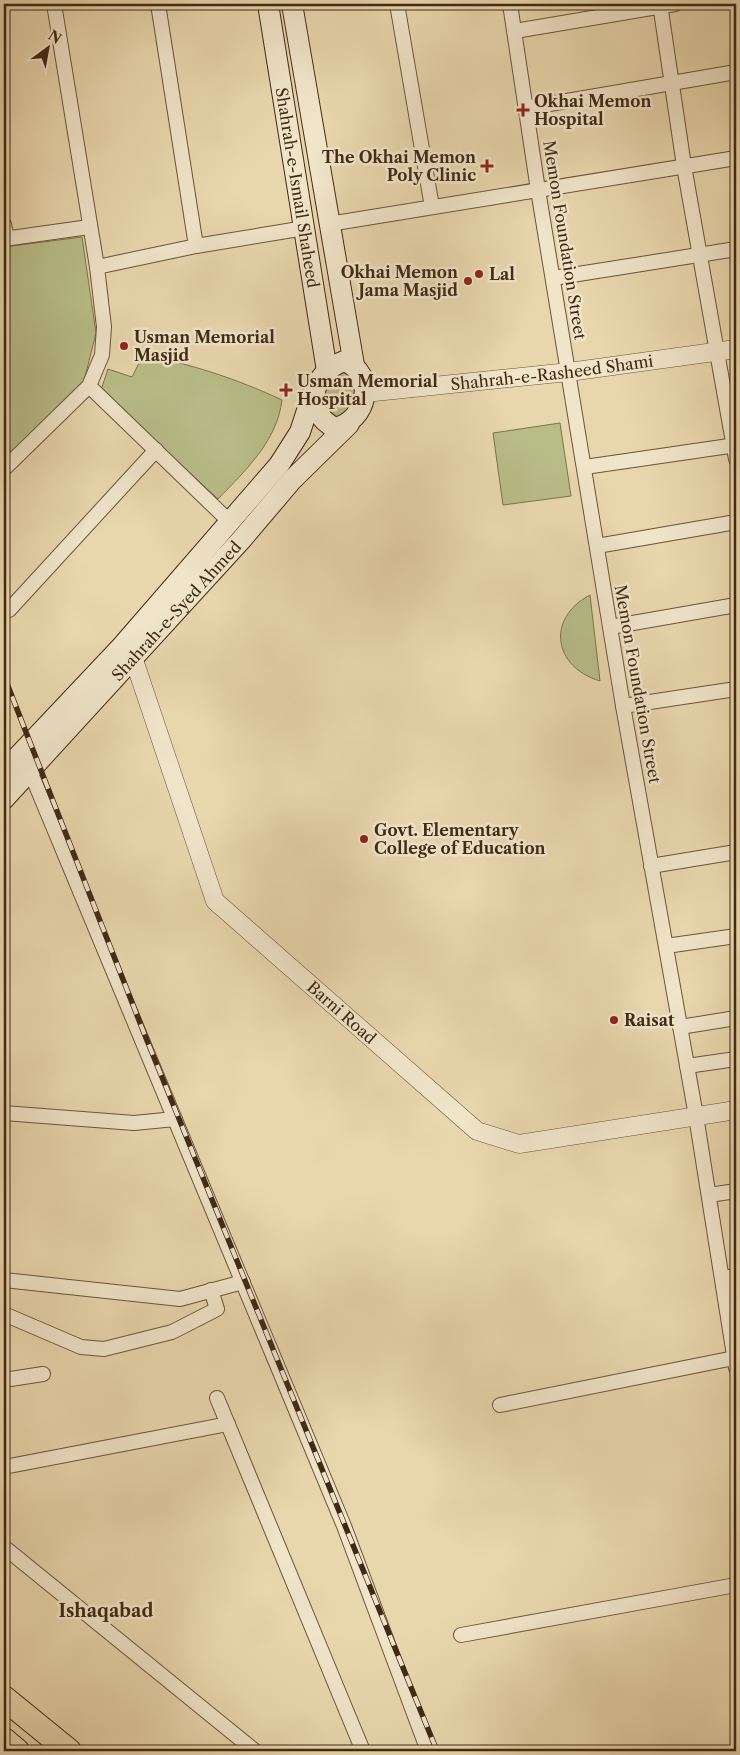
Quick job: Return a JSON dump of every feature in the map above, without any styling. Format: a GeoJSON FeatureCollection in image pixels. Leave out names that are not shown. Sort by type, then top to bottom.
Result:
{"type":"FeatureCollection","features":[{"type":"Feature","properties":{"kind":"highway"},"geometry":{"type":"LineString","coordinates":[[4,1698],[69,1751]]}},
{"type":"Feature","properties":{"kind":"highway"},"geometry":{"type":"LineString","coordinates":[[4,1740],[17,1751]]}},
{"type":"Feature","properties":{"kind":"main road","name":"Shahrah-e-Ismail Shaheed"},"geometry":{"type":"LineString","coordinates":[[268,4],[327,371]]}},
{"type":"Feature","properties":{"kind":"main road","name":"Shahrah-e-Ismail Shaheed"},"geometry":{"type":"LineString","coordinates":[[292,4],[354,365]]}},
{"type":"Feature","properties":{"kind":"main road"},"geometry":{"type":"LineString","coordinates":[[344,361],[354,365],[362,377],[365,393],[365,402],[359,413],[349,424],[336,428],[320,418],[316,410],[314,389],[327,371],[344,361]]}},
{"type":"Feature","properties":{"kind":"main road","name":"Shahrah-e-Syed Ahmed"},"geometry":{"type":"LineString","coordinates":[[128,651],[279,466],[300,432],[314,389]]}},
{"type":"Feature","properties":{"kind":"main road","name":"Shahrah-e-Syed Ahmed"},"geometry":{"type":"LineString","coordinates":[[4,799],[16,767],[128,651],[242,539],[292,480],[349,424]]}},
{"type":"Feature","properties":{"kind":"street"},"geometry":{"type":"LineString","coordinates":[[4,469],[89,386],[102,355],[104,327],[97,267],[54,4]]}},
{"type":"Feature","properties":{"kind":"street"},"geometry":{"type":"LineString","coordinates":[[158,4],[196,246]]}},
{"type":"Feature","properties":{"kind":"street"},"geometry":{"type":"LineString","coordinates":[[397,4],[432,207]]}},
{"type":"Feature","properties":{"kind":"street","name":"Memon Foundation Street"},"geometry":{"type":"LineString","coordinates":[[510,4],[538,190],[623,706],[696,1116],[735,1363]]}},
{"type":"Feature","properties":{"kind":"street"},"geometry":{"type":"LineString","coordinates":[[514,31],[665,5],[672,82],[684,166],[736,450],[585,467]]}},
{"type":"Feature","properties":{"kind":"street"},"geometry":{"type":"LineString","coordinates":[[526,108],[736,72]]}},
{"type":"Feature","properties":{"kind":"street"},"geometry":{"type":"LineString","coordinates":[[329,224],[736,158]]}},
{"type":"Feature","properties":{"kind":"street"},"geometry":{"type":"LineString","coordinates":[[4,224],[5,239],[89,227]]}},
{"type":"Feature","properties":{"kind":"street"},"geometry":{"type":"LineString","coordinates":[[97,267],[196,246],[305,228]]}},
{"type":"Feature","properties":{"kind":"street"},"geometry":{"type":"LineString","coordinates":[[553,278],[736,249]]}},
{"type":"Feature","properties":{"kind":"street","name":"Shahrah-e-Rasheed Shami"},"geometry":{"type":"LineString","coordinates":[[365,393],[569,372],[736,349]]}},
{"type":"Feature","properties":{"kind":"street"},"geometry":{"type":"LineString","coordinates":[[89,386],[231,523]]}},
{"type":"Feature","properties":{"kind":"street"},"geometry":{"type":"LineString","coordinates":[[9,610],[156,450]]}},
{"type":"Feature","properties":{"kind":"street"},"geometry":{"type":"LineString","coordinates":[[597,546],[736,522]]}},
{"type":"Feature","properties":{"kind":"street"},"geometry":{"type":"LineString","coordinates":[[610,627],[736,606]]}},
{"type":"Feature","properties":{"kind":"street","name":"Barni Road"},"geometry":{"type":"LineString","coordinates":[[128,651],[215,901],[477,1132],[519,1144],[736,1110]]}},
{"type":"Feature","properties":{"kind":"street"},"geometry":{"type":"LineString","coordinates":[[623,706],[736,690]]}},
{"type":"Feature","properties":{"kind":"street"},"geometry":{"type":"LineString","coordinates":[[16,767],[175,1119],[344,1526],[428,1751]]}},
{"type":"Feature","properties":{"kind":"street"},"geometry":{"type":"LineString","coordinates":[[652,866],[736,852]]}},
{"type":"Feature","properties":{"kind":"street"},"geometry":{"type":"LineString","coordinates":[[666,946],[736,936]]}},
{"type":"Feature","properties":{"kind":"street"},"geometry":{"type":"LineString","coordinates":[[680,1027],[736,1018]]}},
{"type":"Feature","properties":{"kind":"street"},"geometry":{"type":"LineString","coordinates":[[687,1066],[736,1058]]}},
{"type":"Feature","properties":{"kind":"street"},"geometry":{"type":"LineString","coordinates":[[4,1113],[134,1123],[175,1119]]}},
{"type":"Feature","properties":{"kind":"street"},"geometry":{"type":"LineString","coordinates":[[709,1195],[736,1191]]}},
{"type":"Feature","properties":{"kind":"street"},"geometry":{"type":"LineString","coordinates":[[722,1278],[736,1276]]}},
{"type":"Feature","properties":{"kind":"street"},"geometry":{"type":"LineString","coordinates":[[4,1280],[180,1299],[243,1282]]}},
{"type":"Feature","properties":{"kind":"street"},"geometry":{"type":"LineString","coordinates":[[4,1314],[81,1347],[104,1348],[172,1332],[217,1309],[211,1290]]}},
{"type":"Feature","properties":{"kind":"street"},"geometry":{"type":"LineString","coordinates":[[500,1405],[735,1363]]}},
{"type":"Feature","properties":{"kind":"street"},"geometry":{"type":"LineString","coordinates":[[4,1380],[43,1374]]}},
{"type":"Feature","properties":{"kind":"street"},"geometry":{"type":"LineString","coordinates":[[217,1398],[363,1751]]}},
{"type":"Feature","properties":{"kind":"street"},"geometry":{"type":"LineString","coordinates":[[4,1467],[228,1424]]}},
{"type":"Feature","properties":{"kind":"street"},"geometry":{"type":"LineString","coordinates":[[4,1547],[255,1751]]}},
{"type":"Feature","properties":{"kind":"street"},"geometry":{"type":"LineString","coordinates":[[461,1635],[736,1585]]}},
{"type":"Feature","properties":{"kind":"street"},"geometry":{"type":"LineString","coordinates":[[4,1690],[47,1733]]}},
{"type":"Feature","properties":{"kind":"green space"},"geometry":{"type":"Polygon","coordinates":[[[82,237],[96,333],[83,385],[4,458],[4,247],[82,237]]]}},
{"type":"Feature","properties":{"kind":"green space"},"geometry":{"type":"Polygon","coordinates":[[[143,355],[214,373],[282,400],[274,429],[267,442],[249,466],[218,499],[101,390],[108,369],[132,377],[143,355]]]}},
{"type":"Feature","properties":{"kind":"green space"},"geometry":{"type":"Polygon","coordinates":[[[345,370],[358,378],[355,413],[328,422],[319,392],[345,370]]]}},
{"type":"Feature","properties":{"kind":"green space"},"geometry":{"type":"Polygon","coordinates":[[[560,423],[571,496],[503,505],[493,433],[560,423]]]}},
{"type":"Feature","properties":{"kind":"green space"},"geometry":{"type":"Polygon","coordinates":[[[590,595],[600,681],[584,674],[572,665],[565,654],[561,641],[561,629],[566,616],[576,605],[590,595]]]}},
{"type":"Feature","properties":{"kind":"railway"},"geometry":{"type":"LineString","coordinates":[[4,676],[144,1033],[437,1751]]}},
{"type":"Feature","properties":{"kind":"place","name":"Okhai Memon Hospital"},"geometry":{"type":"Point","coordinates":[523,110]}},
{"type":"Feature","properties":{"kind":"place","name":"The Okhai Memon Poly Clinic"},"geometry":{"type":"Point","coordinates":[487,166]}},
{"type":"Feature","properties":{"kind":"place","name":"Lal"},"geometry":{"type":"Point","coordinates":[479,274]}},
{"type":"Feature","properties":{"kind":"place","name":"Okhai Memon Jama Masjid"},"geometry":{"type":"Point","coordinates":[468,281]}},
{"type":"Feature","properties":{"kind":"place","name":"Usman Memorial Masjid"},"geometry":{"type":"Point","coordinates":[124,346]}},
{"type":"Feature","properties":{"kind":"place","name":"Usman Memorial Hospital"},"geometry":{"type":"Point","coordinates":[286,390]}},
{"type":"Feature","properties":{"kind":"place","name":"Govt. Elementary College of Education"},"geometry":{"type":"Point","coordinates":[364,839]}},
{"type":"Feature","properties":{"kind":"place","name":"Raisat"},"geometry":{"type":"Point","coordinates":[614,1020]}},
{"type":"Feature","properties":{"kind":"district","name":"Ishaqabad"},"geometry":{"type":"Point","coordinates":[106,1611]}}]}
